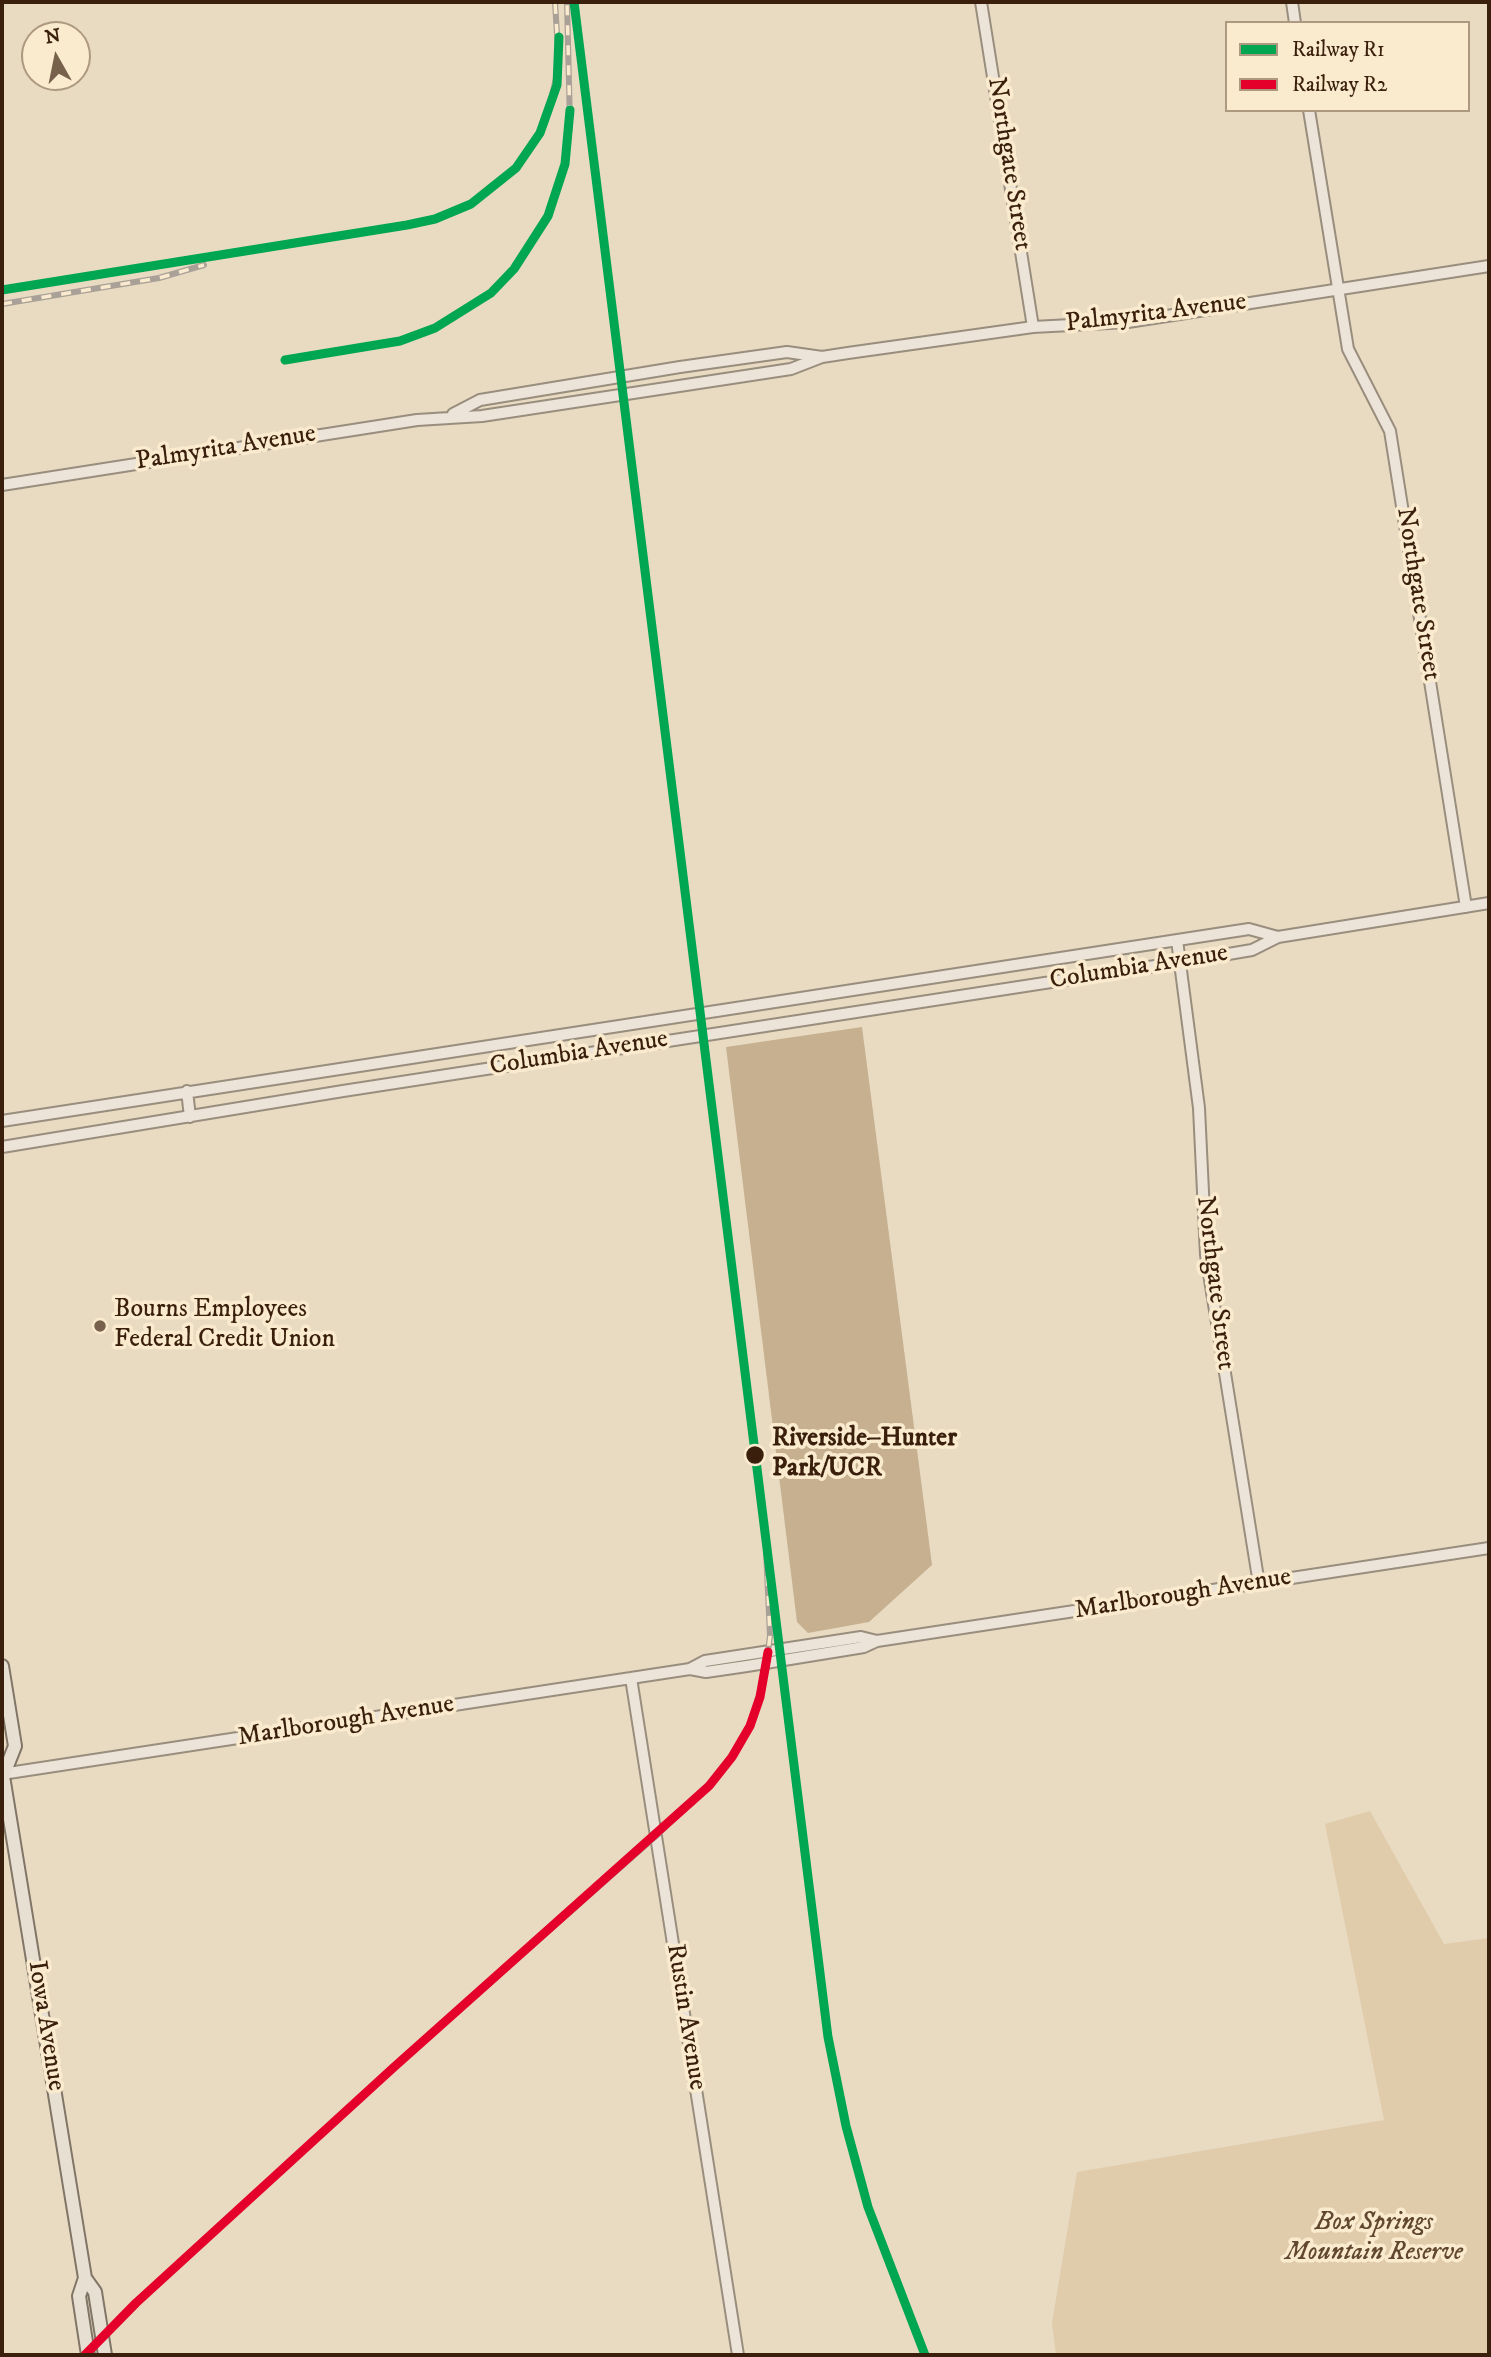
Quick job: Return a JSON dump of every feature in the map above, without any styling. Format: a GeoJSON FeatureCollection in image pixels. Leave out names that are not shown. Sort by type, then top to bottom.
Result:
{"type":"FeatureCollection","features":[{"type":"Feature","properties":{"kind":"main road","name":"Iowa Avenue"},"geometry":{"type":"LineString","coordinates":[[2,1666],[15,1746],[3,1773],[85,2278],[95,2292],[105,2355]]}},
{"type":"Feature","properties":{"kind":"main road","name":"Iowa Avenue"},"geometry":{"type":"LineString","coordinates":[[85,2278],[79,2296],[88,2355]]}},
{"type":"Feature","properties":{"kind":"street","name":"Northgate Street"},"geometry":{"type":"LineString","coordinates":[[981,2],[1033,327]]}},
{"type":"Feature","properties":{"kind":"street"},"geometry":{"type":"LineString","coordinates":[[1292,2],[1295,21]]}},
{"type":"Feature","properties":{"kind":"street","name":"Northgate Street"},"geometry":{"type":"LineString","coordinates":[[1309,112],[1348,349],[1391,431],[1466,907]]}},
{"type":"Feature","properties":{"kind":"street","name":"Palmyrita Avenue"},"geometry":{"type":"LineString","coordinates":[[2,485],[451,415],[482,415],[791,369],[822,357],[1033,327],[1128,322],[1489,266]]}},
{"type":"Feature","properties":{"kind":"street","name":"Palmyrita Avenue"},"geometry":{"type":"LineString","coordinates":[[451,415],[480,400],[680,367],[788,352],[822,357]]}},
{"type":"Feature","properties":{"kind":"street","name":"Columbia Avenue"},"geometry":{"type":"LineString","coordinates":[[2,1147],[516,1064],[1181,962],[1252,950],[1278,937],[1489,904]]}},
{"type":"Feature","properties":{"kind":"street","name":"Columbia Avenue"},"geometry":{"type":"LineString","coordinates":[[2,1121],[1249,929],[1278,937]]}},
{"type":"Feature","properties":{"kind":"street","name":"Northgate Street"},"geometry":{"type":"LineString","coordinates":[[1177,940],[1200,1121],[1203,1229],[1258,1584]]}},
{"type":"Feature","properties":{"kind":"street"},"geometry":{"type":"LineString","coordinates":[[989,969],[993,990]]}},
{"type":"Feature","properties":{"kind":"street"},"geometry":{"type":"LineString","coordinates":[[513,1041],[516,1064]]}},
{"type":"Feature","properties":{"kind":"street"},"geometry":{"type":"LineString","coordinates":[[247,1082],[250,1107]]}},
{"type":"Feature","properties":{"kind":"street"},"geometry":{"type":"LineString","coordinates":[[187,1091],[190,1117]]}},
{"type":"Feature","properties":{"kind":"street","name":"Marlborough Avenue"},"geometry":{"type":"LineString","coordinates":[[3,1773],[631,1678],[747,1666],[863,1647],[877,1642],[1489,1548]]}},
{"type":"Feature","properties":{"kind":"street","name":"Rustin Avenue"},"geometry":{"type":"LineString","coordinates":[[631,1678],[738,2355]]}},
{"type":"Feature","properties":{"kind":"green space","name":"Box Springs Mountain Reserve"},"geometry":{"type":"Polygon","coordinates":[[[1370,1811],[1444,1944],[1489,1938],[1489,2355],[1056,2355],[1052,2323],[1077,2172],[1384,2120],[1325,1824],[1370,1811]]]}},
{"type":"Feature","properties":{"kind":"shaded area"},"geometry":{"type":"Polygon","coordinates":[[[862,1027],[932,1565],[869,1622],[808,1633],[797,1622],[726,1047],[862,1027]]]}},
{"type":"Feature","properties":{"kind":"railway"},"geometry":{"type":"LineString","coordinates":[[2,290],[407,225],[435,219],[471,204],[516,168],[546,120],[559,66],[555,2]]}},
{"type":"Feature","properties":{"kind":"railway"},"geometry":{"type":"LineString","coordinates":[[285,360],[400,341],[435,328],[491,293],[514,269],[548,216],[565,164],[570,124],[567,2]]}},
{"type":"Feature","properties":{"kind":"railway"},"geometry":{"type":"LineString","coordinates":[[2,304],[159,278],[204,265]]}},
{"type":"Feature","properties":{"kind":"railway"},"geometry":{"type":"LineString","coordinates":[[85,2355],[136,2303],[393,2068],[656,1836],[720,1773],[750,1726],[765,1674],[770,1636],[766,1549]]}},
{"type":"Feature","properties":{"kind":"rail line","name":"R1"},"geometry":{"type":"LineString","coordinates":[[574,2],[828,2037],[846,2126],[868,2207],[925,2355]]}},
{"type":"Feature","properties":{"kind":"rail line","name":"R1"},"geometry":{"type":"LineString","coordinates":[[2,290],[407,225],[435,219],[471,204],[516,168],[540,133],[557,85],[559,37]]}},
{"type":"Feature","properties":{"kind":"rail line","name":"R1"},"geometry":{"type":"LineString","coordinates":[[285,360],[400,341],[435,328],[491,293],[514,269],[548,216],[565,164],[570,110]]}},
{"type":"Feature","properties":{"kind":"rail line","name":"R2"},"geometry":{"type":"LineString","coordinates":[[85,2355],[136,2303],[393,2068],[709,1786],[732,1757],[750,1726],[760,1697],[768,1652]]}},
{"type":"Feature","properties":{"kind":"place","name":"Bourns Employees Federal Credit Union"},"geometry":{"type":"Point","coordinates":[100,1326]}},
{"type":"Feature","properties":{"kind":"place","name":"Riverside–Hunter Park/UCR"},"geometry":{"type":"Point","coordinates":[755,1455]}}]}
